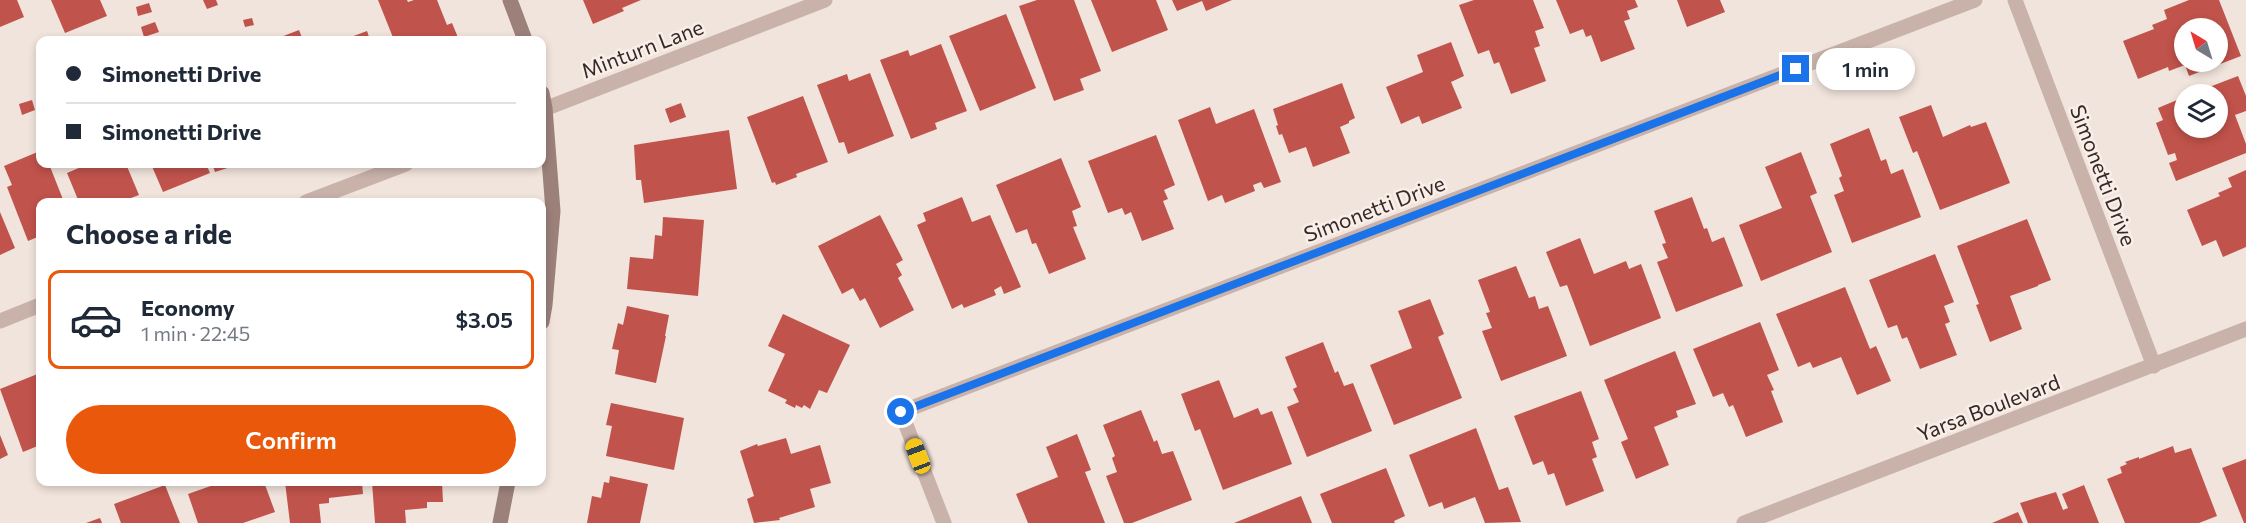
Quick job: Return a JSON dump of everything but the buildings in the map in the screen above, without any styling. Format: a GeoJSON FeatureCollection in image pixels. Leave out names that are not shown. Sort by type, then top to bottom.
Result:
{"type":"FeatureCollection","features":[{"type":"Feature","properties":{"kind":"street"},"geometry":{"type":"LineString","coordinates":[[510,0],[524,36]]}},
{"type":"Feature","properties":{"kind":"street","name":"Minturn Lane"},"geometry":{"type":"LineString","coordinates":[[546,108],[825,0]]}},
{"type":"Feature","properties":{"kind":"street","name":"Simonetti Drive"},"geometry":{"type":"LineString","coordinates":[[944,523],[901,412],[1975,0]]}},
{"type":"Feature","properties":{"kind":"street","name":"Simonetti Drive"},"geometry":{"type":"LineString","coordinates":[[2015,0],[2154,366]]}},
{"type":"Feature","properties":{"kind":"street"},"geometry":{"type":"LineString","coordinates":[[546,140],[553,211],[546,293]]}},
{"type":"Feature","properties":{"kind":"street"},"geometry":{"type":"LineString","coordinates":[[317,198],[395,168]]}},
{"type":"Feature","properties":{"kind":"street"},"geometry":{"type":"LineString","coordinates":[[0,321],[36,307]]}},
{"type":"Feature","properties":{"kind":"street","name":"Yarsa Boulevard"},"geometry":{"type":"LineString","coordinates":[[1744,523],[2246,329]]}},
{"type":"Feature","properties":{"kind":"street"},"geometry":{"type":"LineString","coordinates":[[500,523],[507,486]]}},
{"type":"Feature","properties":{"kind":"route"},"geometry":{"type":"LineString","coordinates":[[901,412],[1796,69]]}}]}
